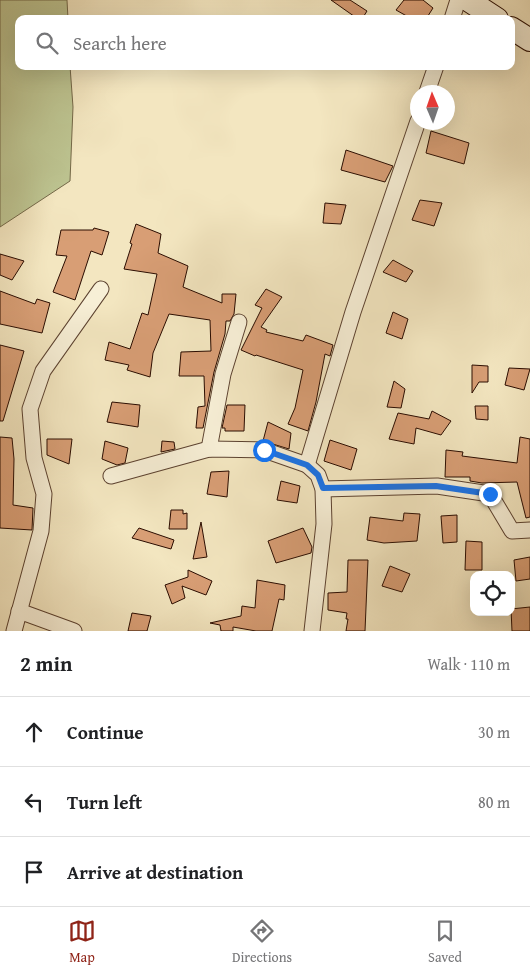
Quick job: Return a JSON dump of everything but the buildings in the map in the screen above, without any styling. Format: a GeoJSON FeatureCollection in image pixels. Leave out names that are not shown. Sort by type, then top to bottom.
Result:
{"type":"FeatureCollection","features":[{"type":"Feature","properties":{"kind":"street"},"geometry":{"type":"LineString","coordinates":[[453,15],[458,0]]}},
{"type":"Feature","properties":{"kind":"street"},"geometry":{"type":"LineString","coordinates":[[468,0],[491,15]]}},
{"type":"Feature","properties":{"kind":"street"},"geometry":{"type":"LineString","coordinates":[[515,31],[530,40]]}},
{"type":"Feature","properties":{"kind":"street"},"geometry":{"type":"LineString","coordinates":[[429,85],[435,70]]}},
{"type":"Feature","properties":{"kind":"street"},"geometry":{"type":"LineString","coordinates":[[307,465],[353,312],[415,130]]}},
{"type":"Feature","properties":{"kind":"street"},"geometry":{"type":"LineString","coordinates":[[14,631],[41,531],[44,494],[34,458],[30,409],[43,371],[101,289]]}},
{"type":"Feature","properties":{"kind":"street"},"geometry":{"type":"LineString","coordinates":[[209,449],[223,374],[239,322]]}},
{"type":"Feature","properties":{"kind":"street"},"geometry":{"type":"LineString","coordinates":[[111,476],[209,449],[264,450],[307,465],[318,475],[323,488],[324,524],[312,631]]}},
{"type":"Feature","properties":{"kind":"street"},"geometry":{"type":"LineString","coordinates":[[323,488],[436,486],[490,494],[512,530],[530,530]]}},
{"type":"Feature","properties":{"kind":"street"},"geometry":{"type":"LineString","coordinates":[[19,611],[74,631]]}},
{"type":"Feature","properties":{"kind":"green space"},"geometry":{"type":"Polygon","coordinates":[[[0,0],[67,0],[68,15],[15,15],[15,70],[70,70],[73,107],[70,181],[0,227],[0,0]]]}},
{"type":"Feature","properties":{"kind":"route"},"geometry":{"type":"LineString","coordinates":[[264,450],[307,465],[318,475],[323,488],[436,486],[490,494]]}}]}
